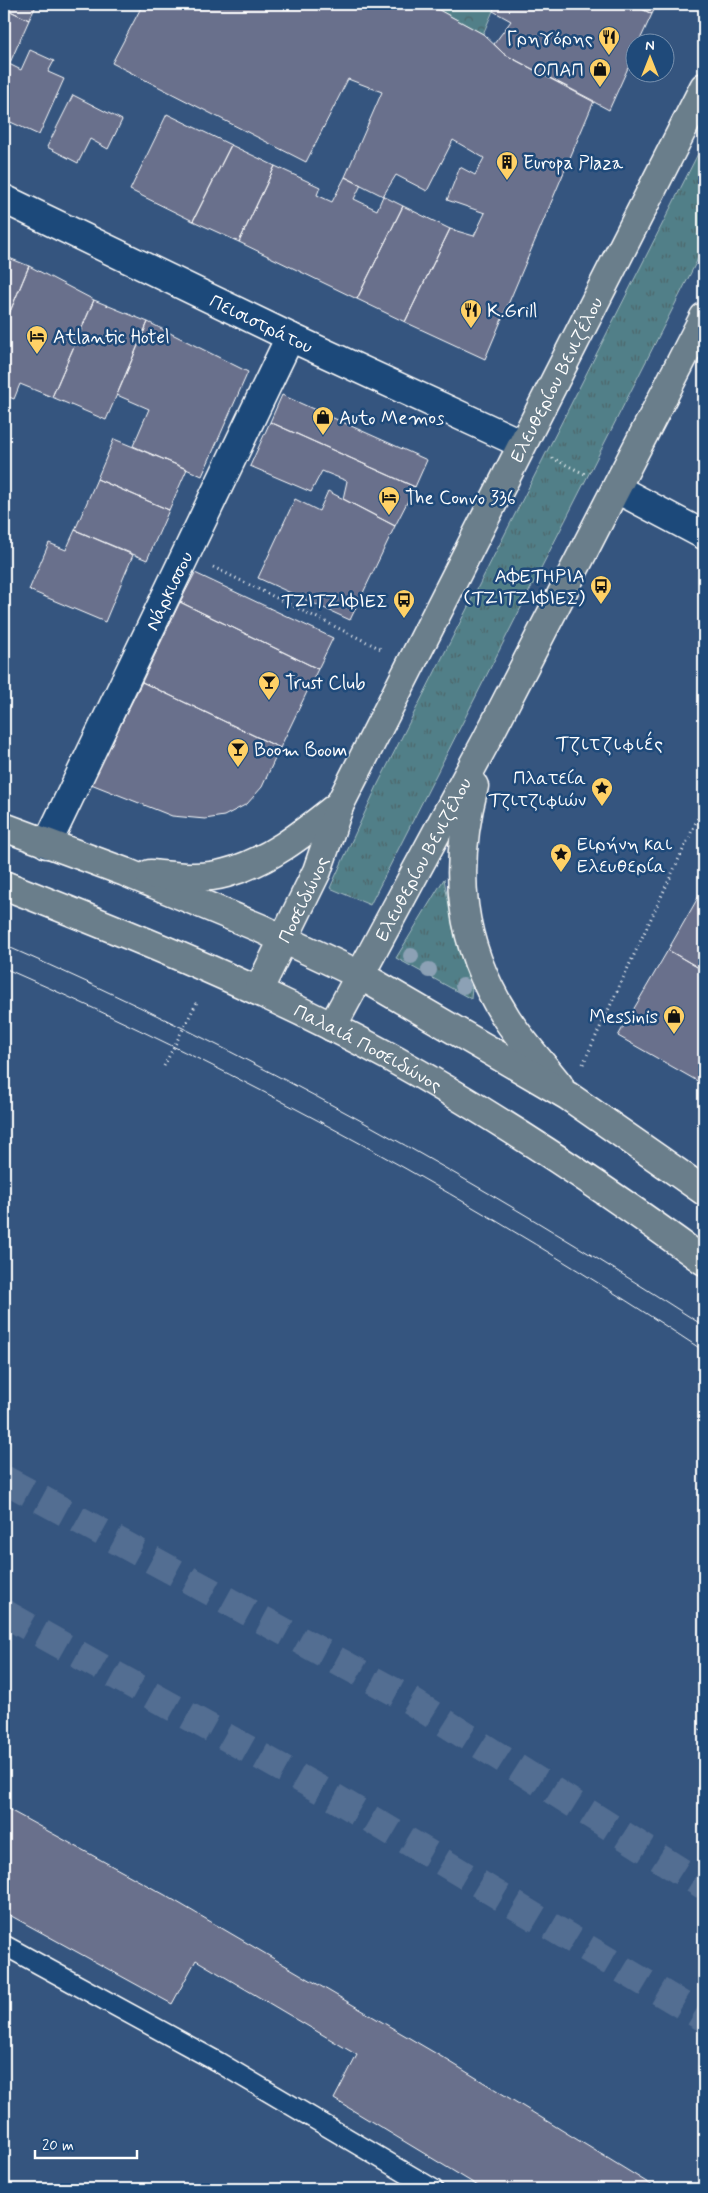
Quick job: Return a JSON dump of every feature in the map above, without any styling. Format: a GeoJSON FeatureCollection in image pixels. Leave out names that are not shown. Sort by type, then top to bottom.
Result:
{"type":"FeatureCollection","features":[{"type":"Feature","properties":{"kind":"main road","name":"Ελευθερίου Βενιζέλου"},"geometry":{"type":"LineString","coordinates":[[340,804],[704,87]]}},
{"type":"Feature","properties":{"kind":"main road","name":"Ελευθερίου Βενιζέλου"},"geometry":{"type":"LineString","coordinates":[[332,1027],[486,741],[704,317]]}},
{"type":"Feature","properties":{"kind":"main road"},"geometry":{"type":"LineString","coordinates":[[486,741],[465,821],[461,867],[462,902],[477,956],[508,1019],[568,1096]]}},
{"type":"Feature","properties":{"kind":"main road"},"geometry":{"type":"LineString","coordinates":[[125,872],[188,877],[225,874],[269,856],[340,804]]}},
{"type":"Feature","properties":{"kind":"main road","name":"Ποσειδώνος"},"geometry":{"type":"LineString","coordinates":[[258,991],[317,871],[340,804]]}},
{"type":"Feature","properties":{"kind":"main road"},"geometry":{"type":"LineString","coordinates":[[4,828],[125,872],[284,940],[360,975],[568,1096],[704,1191]]}},
{"type":"Feature","properties":{"kind":"main road","name":"Παλαιά Ποσειδώνος"},"geometry":{"type":"LineString","coordinates":[[4,885],[210,968],[388,1056],[580,1174],[704,1260]]}},
{"type":"Feature","properties":{"kind":"street","name":"Πεισιστράτου"},"geometry":{"type":"LineString","coordinates":[[4,199],[290,337],[522,444]]}},
{"type":"Feature","properties":{"kind":"street","name":"Νάρκισσου"},"geometry":{"type":"LineString","coordinates":[[47,844],[290,337]]}},
{"type":"Feature","properties":{"kind":"street"},"geometry":{"type":"LineString","coordinates":[[617,489],[704,535]]}},
{"type":"Feature","properties":{"kind":"lane"},"geometry":{"type":"LineString","coordinates":[[4,1945],[218,2062],[433,2189]]}},
{"type":"Feature","properties":{"kind":"path"},"geometry":{"type":"LineString","coordinates":[[522,444],[617,489]]}},
{"type":"Feature","properties":{"kind":"path"},"geometry":{"type":"LineString","coordinates":[[209,565],[412,664]]}},
{"type":"Feature","properties":{"kind":"path"},"geometry":{"type":"LineString","coordinates":[[568,1096],[704,805]]}},
{"type":"Feature","properties":{"kind":"path"},"geometry":{"type":"LineString","coordinates":[[164,1066],[201,994]]}},
{"type":"Feature","properties":{"kind":"path"},"geometry":{"type":"LineString","coordinates":[[700,1730],[704,1725]]}},
{"type":"Feature","properties":{"kind":"green space"},"geometry":{"type":"Polygon","coordinates":[[[428,4],[496,4],[483,34],[428,4]]]}},
{"type":"Feature","properties":{"kind":"green space"},"geometry":{"type":"Polygon","coordinates":[[[704,142],[704,247],[370,905],[330,888],[378,784],[704,142]]]}},
{"type":"Feature","properties":{"kind":"green space"},"geometry":{"type":"Polygon","coordinates":[[[444,879],[454,931],[472,986],[471,999],[396,958],[444,879]]]}},
{"type":"Feature","properties":{"kind":"building"},"geometry":{"type":"Polygon","coordinates":[[[4,4],[37,4],[29,20],[4,8],[4,4]]]}},
{"type":"Feature","properties":{"kind":"building","name":"Europa Plaza"},"geometry":{"type":"Polygon","coordinates":[[[143,4],[428,4],[483,34],[504,54],[594,101],[485,359],[405,322],[450,229],[474,236],[485,213],[447,200],[460,167],[475,175],[484,158],[453,140],[427,191],[396,175],[383,196],[345,177],[382,92],[348,79],[306,162],[112,63],[143,4]]]}},
{"type":"Feature","properties":{"kind":"building"},"geometry":{"type":"Polygon","coordinates":[[[496,4],[632,4],[652,14],[644,32],[626,32],[626,72],[609,110],[504,54],[494,44],[511,21],[493,11],[496,4]]]}},
{"type":"Feature","properties":{"kind":"building"},"geometry":{"type":"Polygon","coordinates":[[[632,4],[657,4],[652,14],[632,4]]]}},
{"type":"Feature","properties":{"kind":"building"},"geometry":{"type":"Polygon","coordinates":[[[4,8],[29,20],[4,76],[4,8]]]}},
{"type":"Feature","properties":{"kind":"building"},"geometry":{"type":"Polygon","coordinates":[[[30,50],[54,61],[48,72],[64,79],[39,135],[4,119],[4,76],[9,64],[21,70],[30,50]]]}},
{"type":"Feature","properties":{"kind":"building"},"geometry":{"type":"Polygon","coordinates":[[[73,95],[122,120],[108,149],[90,139],[78,163],[47,147],[73,95]]]}},
{"type":"Feature","properties":{"kind":"building"},"geometry":{"type":"Polygon","coordinates":[[[167,114],[231,145],[193,221],[130,190],[167,114]]]}},
{"type":"Feature","properties":{"kind":"building"},"geometry":{"type":"Polygon","coordinates":[[[231,145],[275,166],[239,242],[193,221],[231,145]]]}},
{"type":"Feature","properties":{"kind":"building"},"geometry":{"type":"Polygon","coordinates":[[[275,166],[320,187],[317,195],[332,202],[345,177],[361,185],[354,199],[377,210],[383,196],[403,206],[357,299],[239,242],[275,166]]]}},
{"type":"Feature","properties":{"kind":"building"},"geometry":{"type":"Polygon","coordinates":[[[403,206],[450,229],[405,322],[357,299],[403,206]]]}},
{"type":"Feature","properties":{"kind":"building"},"geometry":{"type":"Polygon","coordinates":[[[4,256],[29,266],[4,326],[4,256]]]}},
{"type":"Feature","properties":{"kind":"building","name":"Atlantic Hotel"},"geometry":{"type":"Polygon","coordinates":[[[29,266],[94,300],[52,397],[20,384],[14,399],[4,395],[4,326],[29,266]]]}},
{"type":"Feature","properties":{"kind":"building"},"geometry":{"type":"Polygon","coordinates":[[[94,300],[148,322],[106,420],[52,397],[94,300]]]}},
{"type":"Feature","properties":{"kind":"building"},"geometry":{"type":"Polygon","coordinates":[[[148,322],[248,372],[202,476],[133,446],[149,409],[117,395],[148,322]]]}},
{"type":"Feature","properties":{"kind":"building"},"geometry":{"type":"Polygon","coordinates":[[[282,395],[427,460],[415,487],[270,422],[282,395]]]}},
{"type":"Feature","properties":{"kind":"building"},"geometry":{"type":"Polygon","coordinates":[[[270,422],[415,487],[395,526],[343,499],[347,481],[322,471],[311,492],[250,466],[270,422]]]}},
{"type":"Feature","properties":{"kind":"building"},"geometry":{"type":"Polygon","coordinates":[[[114,439],[187,469],[169,510],[97,479],[114,439]]]}},
{"type":"Feature","properties":{"kind":"building"},"geometry":{"type":"Polygon","coordinates":[[[97,479],[169,510],[147,560],[75,530],[97,479]]]}},
{"type":"Feature","properties":{"kind":"building"},"geometry":{"type":"Polygon","coordinates":[[[328,491],[395,526],[350,620],[258,578],[295,499],[319,511],[328,491]]]}},
{"type":"Feature","properties":{"kind":"building"},"geometry":{"type":"Polygon","coordinates":[[[75,530],[133,555],[105,622],[29,590],[49,543],[66,550],[75,530]]]}},
{"type":"Feature","properties":{"kind":"building"},"geometry":{"type":"Polygon","coordinates":[[[195,573],[333,638],[318,669],[180,602],[195,573]]]}},
{"type":"Feature","properties":{"kind":"building"},"geometry":{"type":"Polygon","coordinates":[[[180,602],[318,669],[280,748],[142,682],[180,602]]]}},
{"type":"Feature","properties":{"kind":"building"},"geometry":{"type":"Polygon","coordinates":[[[142,682],[280,748],[262,787],[247,804],[224,816],[205,819],[172,816],[91,784],[142,682]]]}},
{"type":"Feature","properties":{"kind":"building"},"geometry":{"type":"Polygon","coordinates":[[[704,885],[704,900],[699,896],[704,885]]]}},
{"type":"Feature","properties":{"kind":"building"},"geometry":{"type":"Polygon","coordinates":[[[699,896],[704,900],[704,971],[668,950],[699,896]]]}},
{"type":"Feature","properties":{"kind":"building"},"geometry":{"type":"Polygon","coordinates":[[[668,950],[704,971],[704,1078],[701,1083],[618,1036],[668,950]]]}},
{"type":"Feature","properties":{"kind":"building"},"geometry":{"type":"Polygon","coordinates":[[[4,1807],[165,1895],[447,2060],[658,2189],[483,2189],[334,2099],[357,2055],[196,1960],[172,2004],[4,1912],[4,1807]]]}},
{"type":"Feature","properties":{"kind":"tunnel"},"geometry":{"type":"LineString","coordinates":[[4,1479],[406,1698],[704,1886]]}},
{"type":"Feature","properties":{"kind":"tunnel"},"geometry":{"type":"LineString","coordinates":[[4,1613],[337,1799],[704,2018]]}},
{"type":"Feature","properties":{"kind":"tram line"},"geometry":{"type":"LineString","coordinates":[[4,945],[185,1029],[362,1121],[535,1221],[704,1326]]}},
{"type":"Feature","properties":{"kind":"tram line"},"geometry":{"type":"LineString","coordinates":[[4,968],[185,1052],[362,1144],[536,1244],[704,1351]]}},
{"type":"Feature","properties":{"kind":"place","name":"Γρηγόρης"},"geometry":{"type":"Point","coordinates":[609,56]}},
{"type":"Feature","properties":{"kind":"place","name":"ΟΠΑΠ"},"geometry":{"type":"Point","coordinates":[600,88]}},
{"type":"Feature","properties":{"kind":"place","name":"Europa Plaza"},"geometry":{"type":"Point","coordinates":[507,181]}},
{"type":"Feature","properties":{"kind":"place","name":"K.Grill"},"geometry":{"type":"Point","coordinates":[471,329]}},
{"type":"Feature","properties":{"kind":"place","name":"Atlantic Hotel"},"geometry":{"type":"Point","coordinates":[37,355]}},
{"type":"Feature","properties":{"kind":"place","name":"Auto Memos"},"geometry":{"type":"Point","coordinates":[323,436]}},
{"type":"Feature","properties":{"kind":"place","name":"The Convo 336"},"geometry":{"type":"Point","coordinates":[389,516]}},
{"type":"Feature","properties":{"kind":"place","name":"ΑΦΕΤΗΡΙΑ (ΤΖΙΤΖΙΦΙΕΣ)"},"geometry":{"type":"Point","coordinates":[601,605]}},
{"type":"Feature","properties":{"kind":"place","name":"ΤΖΙΤΖΙΦΙΕΣ"},"geometry":{"type":"Point","coordinates":[404,619]}},
{"type":"Feature","properties":{"kind":"place","name":"Trust Club"},"geometry":{"type":"Point","coordinates":[269,701]}},
{"type":"Feature","properties":{"kind":"place","name":"Boom Boom"},"geometry":{"type":"Point","coordinates":[238,768]}},
{"type":"Feature","properties":{"kind":"place","name":"Πλατεία Τζιτζιφιών"},"geometry":{"type":"Point","coordinates":[602,807]}},
{"type":"Feature","properties":{"kind":"place","name":"Ειρήνη και Ελευθερία"},"geometry":{"type":"Point","coordinates":[561,873]}},
{"type":"Feature","properties":{"kind":"place","name":"Messinis"},"geometry":{"type":"Point","coordinates":[674,1035]}},
{"type":"Feature","properties":{"kind":"district","name":"Τζιτζιφιές"},"geometry":{"type":"Point","coordinates":[610,743]}}]}
